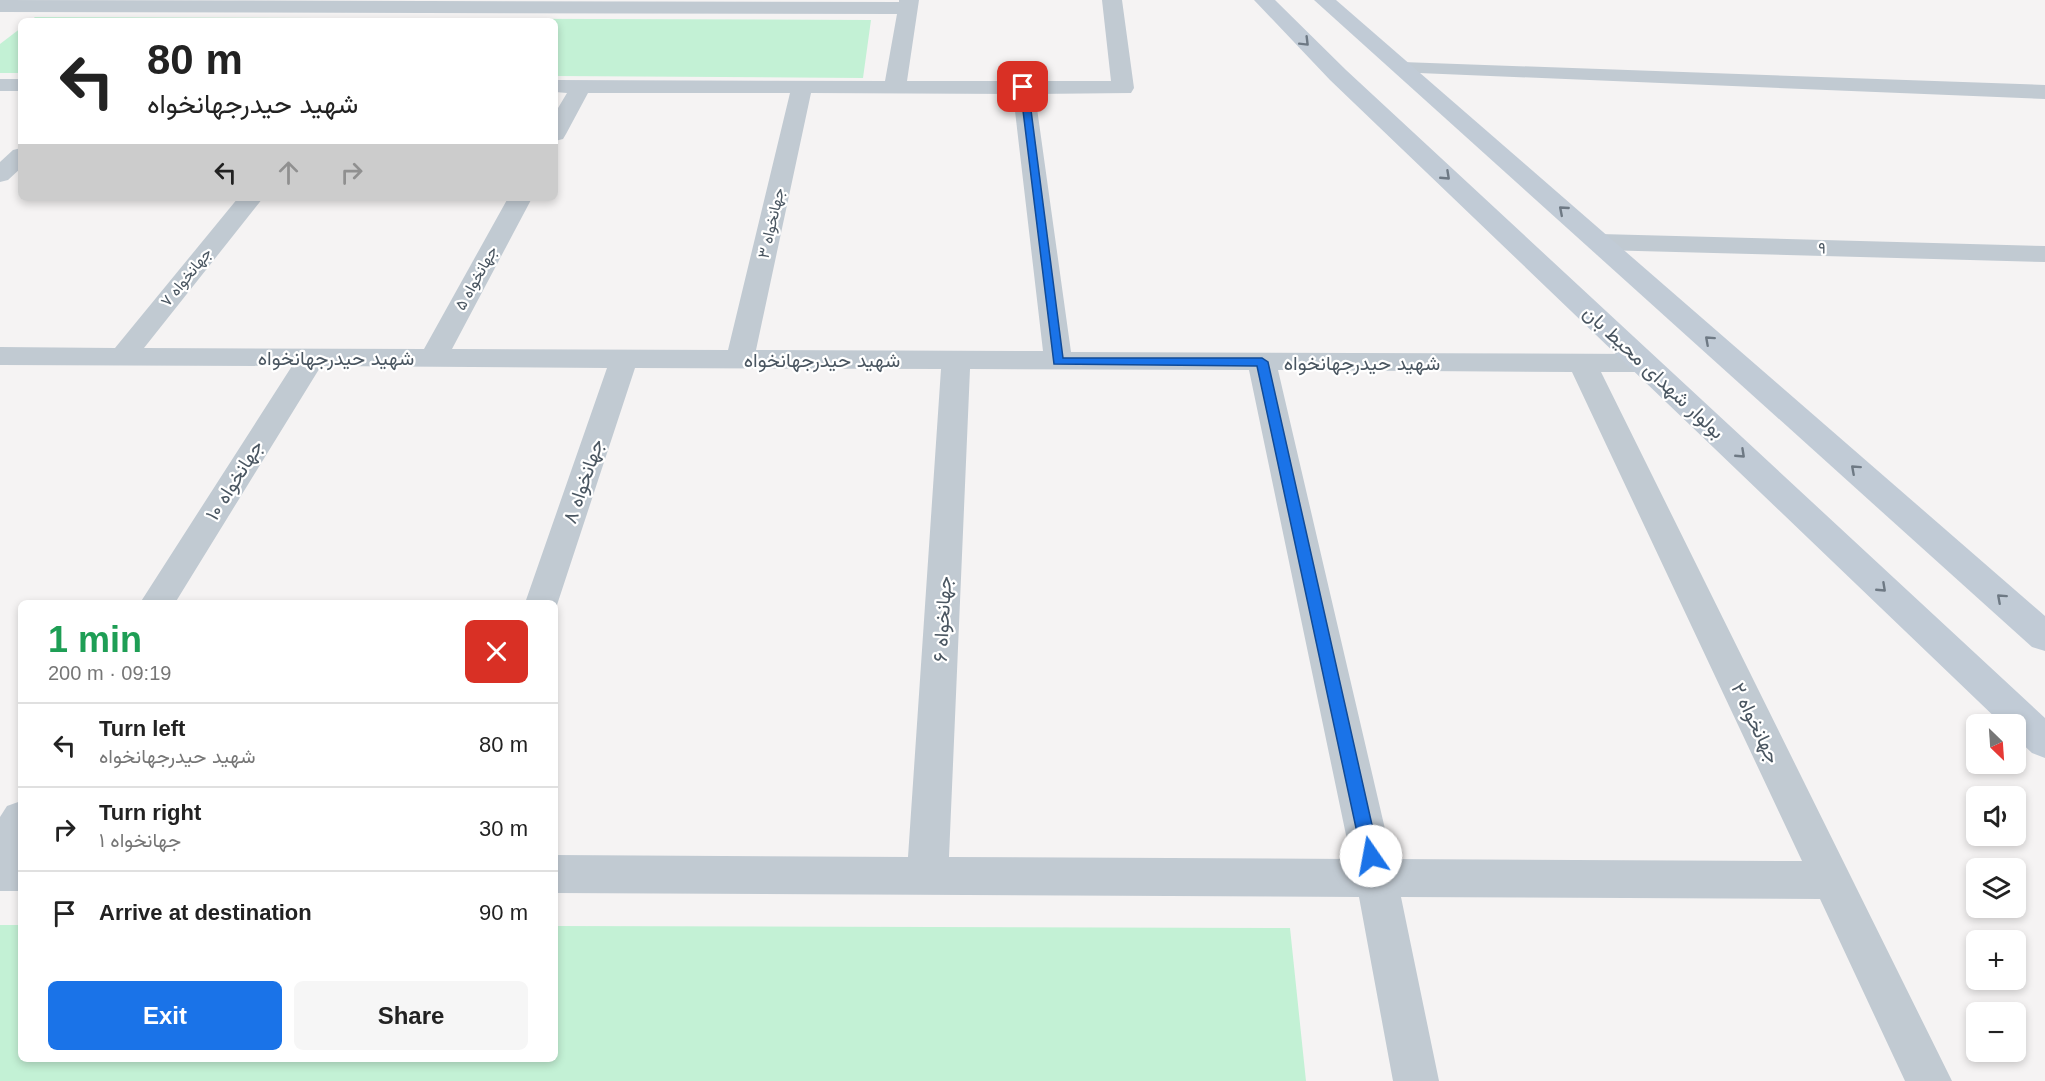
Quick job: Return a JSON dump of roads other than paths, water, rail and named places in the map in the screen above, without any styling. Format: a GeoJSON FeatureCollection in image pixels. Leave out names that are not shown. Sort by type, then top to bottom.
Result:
{"type":"FeatureCollection","features":[{"type":"Feature","properties":{"kind":"street"},"geometry":{"type":"LineString","coordinates":[[558,86],[1123,88],[1113,0]]}},
{"type":"Feature","properties":{"kind":"street","name":"بولوار شهدای محیط بان"},"geometry":{"type":"LineString","coordinates":[[1264,0],[1354,72],[1645,363],[2045,742]]}},
{"type":"Feature","properties":{"kind":"street"},"geometry":{"type":"LineString","coordinates":[[1324,0],[2045,637]]}},
{"type":"Feature","properties":{"kind":"street"},"geometry":{"type":"LineString","coordinates":[[0,6],[62,3],[908,4],[895,87]]}},
{"type":"Feature","properties":{"kind":"street"},"geometry":{"type":"LineString","coordinates":[[1354,72],[1399,66],[2045,92]]}},
{"type":"Feature","properties":{"kind":"street"},"geometry":{"type":"LineString","coordinates":[[0,85],[18,85]]}},
{"type":"Feature","properties":{"kind":"street"},"geometry":{"type":"LineString","coordinates":[[558,128],[581,86]]}},
{"type":"Feature","properties":{"kind":"street","name":"جهانخواه ۳"},"geometry":{"type":"LineString","coordinates":[[740,360],[802,87]]}},
{"type":"Feature","properties":{"kind":"street"},"geometry":{"type":"LineString","coordinates":[[1023,87],[1058,362]]}},
{"type":"Feature","properties":{"kind":"street"},"geometry":{"type":"LineString","coordinates":[[0,175],[18,159]]}},
{"type":"Feature","properties":{"kind":"street","name":"جهانخواه ۷"},"geometry":{"type":"LineString","coordinates":[[122,357],[249,201]]}},
{"type":"Feature","properties":{"kind":"street","name":"جهانخواه ۵"},"geometry":{"type":"LineString","coordinates":[[433,359],[518,201]]}},
{"type":"Feature","properties":{"kind":"street","name":"۹"},"geometry":{"type":"LineString","coordinates":[[1600,242],[2045,254]]}},
{"type":"Feature","properties":{"kind":"street","name":"شهید حیدرجهانخواه"},"geometry":{"type":"LineString","coordinates":[[0,357],[1645,363]]}},
{"type":"Feature","properties":{"kind":"street","name":"جهانخواه ۱۰"},"geometry":{"type":"LineString","coordinates":[[159,600],[312,358]]}},
{"type":"Feature","properties":{"kind":"street","name":"جهانخواه ۸"},"geometry":{"type":"LineString","coordinates":[[543,600],[624,359]]}},
{"type":"Feature","properties":{"kind":"street","name":"جهانخواه ۶"},"geometry":{"type":"LineString","coordinates":[[927,876],[956,361]]}},
{"type":"Feature","properties":{"kind":"street"},"geometry":{"type":"LineString","coordinates":[[1262,362],[1376,879],[1416,1081]]}},
{"type":"Feature","properties":{"kind":"street","name":"جهانخواه ۲"},"geometry":{"type":"LineString","coordinates":[[1583,364],[1929,1081]]}},
{"type":"Feature","properties":{"kind":"street"},"geometry":{"type":"LineString","coordinates":[[0,852],[18,824]]}},
{"type":"Feature","properties":{"kind":"street"},"geometry":{"type":"LineString","coordinates":[[0,872],[18,872]]}},
{"type":"Feature","properties":{"kind":"street"},"geometry":{"type":"LineString","coordinates":[[558,874],[1832,880]]}}]}
